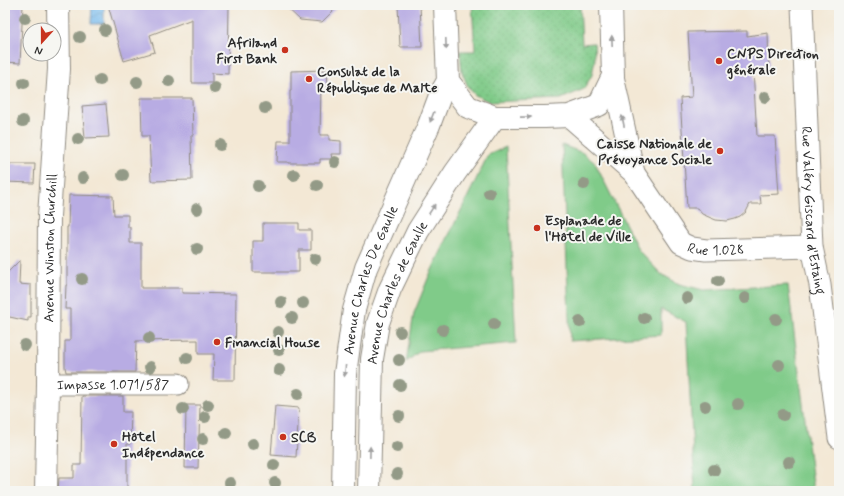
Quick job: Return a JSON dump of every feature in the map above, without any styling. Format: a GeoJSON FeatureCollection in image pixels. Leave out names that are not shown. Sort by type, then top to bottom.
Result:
{"type":"FeatureCollection","features":[{"type":"Feature","properties":{"kind":"main road","name":"Avenue Winston Churchill"},"geometry":{"type":"LineString","coordinates":[[46,491],[49,216],[59,68],[58,5]]}},
{"type":"Feature","properties":{"kind":"main road"},"geometry":{"type":"LineString","coordinates":[[444,5],[448,81],[468,107],[495,117],[569,116],[598,105],[613,76],[611,5]]}},
{"type":"Feature","properties":{"kind":"main road","name":"Avenue Charles De Gaulle"},"geometry":{"type":"LineString","coordinates":[[343,491],[345,374],[354,310],[366,268],[429,125],[441,93],[448,81]]}},
{"type":"Feature","properties":{"kind":"main road","name":"Avenue Charles de Gaulle"},"geometry":{"type":"LineString","coordinates":[[369,491],[372,359],[378,323],[390,289],[418,231],[455,173],[495,117]]}},
{"type":"Feature","properties":{"kind":"street","name":"Rue Valéry Giscard d'Estaing"},"geometry":{"type":"LineString","coordinates":[[802,5],[812,247],[820,285],[839,438]]}},
{"type":"Feature","properties":{"kind":"street","name":"Rue 1.028"},"geometry":{"type":"LineString","coordinates":[[613,76],[634,173]]}},
{"type":"Feature","properties":{"kind":"street","name":"Rue 1.028"},"geometry":{"type":"LineString","coordinates":[[569,116],[634,173],[681,243],[692,248],[706,250],[812,247]]}},
{"type":"Feature","properties":{"kind":"street","name":"Impasse 1.071/587"},"geometry":{"type":"LineString","coordinates":[[48,384],[178,384]]}},
{"type":"Feature","properties":{"kind":"green space"},"geometry":{"type":"Polygon","coordinates":[[[472,5],[580,5],[582,44],[594,43],[595,59],[592,75],[584,89],[561,99],[490,102],[475,95],[468,87],[462,72],[460,51],[475,51],[472,5]]]}},
{"type":"Feature","properties":{"kind":"green space"},"geometry":{"type":"Polygon","coordinates":[[[562,145],[583,153],[595,163],[639,251],[661,274],[679,284],[704,290],[788,285],[814,491],[695,491],[686,322],[661,309],[661,335],[570,341],[562,145]]]}},
{"type":"Feature","properties":{"kind":"green space"},"geometry":{"type":"Polygon","coordinates":[[[506,147],[516,343],[420,351],[406,362],[414,313],[429,276],[488,155],[506,147]]]}},
{"type":"Feature","properties":{"kind":"water"},"geometry":{"type":"Polygon","coordinates":[[[92,5],[104,5],[104,24],[91,24],[92,5]]]}},
{"type":"Feature","properties":{"kind":"building"},"geometry":{"type":"Polygon","coordinates":[[[5,5],[23,5],[20,63],[5,62],[5,5]]]}},
{"type":"Feature","properties":{"kind":"building"},"geometry":{"type":"Polygon","coordinates":[[[108,5],[229,5],[228,74],[212,73],[212,83],[192,83],[192,19],[150,35],[155,52],[124,61],[108,5]]]}},
{"type":"Feature","properties":{"kind":"building"},"geometry":{"type":"Polygon","coordinates":[[[284,5],[339,5],[322,22],[300,20],[284,5]]]}},
{"type":"Feature","properties":{"kind":"building"},"geometry":{"type":"Polygon","coordinates":[[[398,5],[420,5],[422,47],[400,47],[398,5]]]}},
{"type":"Feature","properties":{"kind":"building","name":"Caisse Nationale de Prévoyance Sociale"},"geometry":{"type":"Polygon","coordinates":[[[747,31],[747,36],[768,33],[769,68],[753,69],[757,136],[775,136],[779,194],[760,195],[761,204],[750,204],[746,212],[740,217],[727,221],[716,220],[702,214],[697,208],[687,208],[680,98],[692,97],[688,32],[747,31]]]}},
{"type":"Feature","properties":{"kind":"building"},"geometry":{"type":"Polygon","coordinates":[[[327,70],[328,87],[321,87],[320,135],[329,135],[329,140],[341,141],[341,154],[331,154],[332,159],[320,159],[320,163],[277,162],[278,141],[290,141],[291,71],[327,70]]]}},
{"type":"Feature","properties":{"kind":"building"},"geometry":{"type":"Polygon","coordinates":[[[141,98],[192,98],[192,180],[151,181],[149,136],[142,136],[141,98]]]}},
{"type":"Feature","properties":{"kind":"building"},"geometry":{"type":"Polygon","coordinates":[[[106,104],[109,137],[85,138],[82,106],[106,104]]]}},
{"type":"Feature","properties":{"kind":"building"},"geometry":{"type":"Polygon","coordinates":[[[5,164],[35,164],[34,183],[5,182],[5,164]]]}},
{"type":"Feature","properties":{"kind":"building"},"geometry":{"type":"Polygon","coordinates":[[[69,195],[113,196],[114,215],[128,215],[130,243],[141,243],[141,288],[182,288],[182,293],[236,294],[235,380],[213,380],[214,354],[198,354],[198,340],[136,341],[135,372],[66,372],[65,341],[70,341],[70,309],[65,309],[69,195]]]}},
{"type":"Feature","properties":{"kind":"building"},"geometry":{"type":"Polygon","coordinates":[[[263,223],[299,223],[299,230],[311,230],[311,250],[299,250],[299,272],[253,272],[253,241],[263,241],[263,223]]]}},
{"type":"Feature","properties":{"kind":"building"},"geometry":{"type":"Polygon","coordinates":[[[20,260],[19,284],[31,285],[31,317],[28,317],[28,321],[5,316],[5,275],[20,260]]]}},
{"type":"Feature","properties":{"kind":"building"},"geometry":{"type":"Polygon","coordinates":[[[82,396],[123,396],[123,412],[131,412],[130,444],[127,444],[127,491],[58,491],[59,478],[74,478],[74,465],[81,465],[82,396]]]}},
{"type":"Feature","properties":{"kind":"building"},"geometry":{"type":"Polygon","coordinates":[[[186,405],[200,405],[198,468],[185,468],[186,405]]]}},
{"type":"Feature","properties":{"kind":"building"},"geometry":{"type":"Polygon","coordinates":[[[275,406],[299,408],[296,457],[271,455],[275,406]]]}},
{"type":"Feature","properties":{"kind":"place","name":"Afriland First Bank"},"geometry":{"type":"Point","coordinates":[285,50]}},
{"type":"Feature","properties":{"kind":"place","name":"CNPS Direction générale"},"geometry":{"type":"Point","coordinates":[719,61]}},
{"type":"Feature","properties":{"kind":"place","name":"Consulat de la République de Malte"},"geometry":{"type":"Point","coordinates":[309,79]}},
{"type":"Feature","properties":{"kind":"place","name":"Caisse Nationale de Prévoyance Sociale"},"geometry":{"type":"Point","coordinates":[720,151]}},
{"type":"Feature","properties":{"kind":"place","name":"Esplanade de l'Hôtel de Ville"},"geometry":{"type":"Point","coordinates":[537,228]}},
{"type":"Feature","properties":{"kind":"place","name":"Financial House"},"geometry":{"type":"Point","coordinates":[217,342]}},
{"type":"Feature","properties":{"kind":"place","name":"SCB"},"geometry":{"type":"Point","coordinates":[283,437]}},
{"type":"Feature","properties":{"kind":"place","name":"Hôtel Indépendance"},"geometry":{"type":"Point","coordinates":[114,444]}}]}
